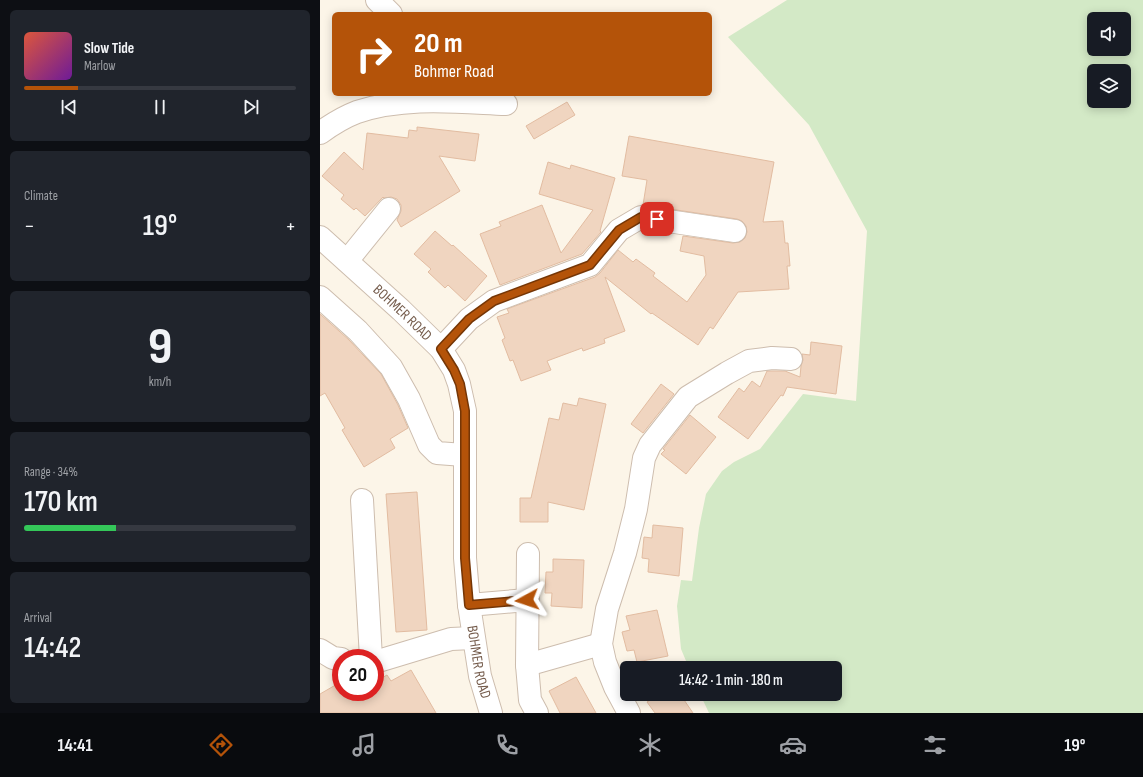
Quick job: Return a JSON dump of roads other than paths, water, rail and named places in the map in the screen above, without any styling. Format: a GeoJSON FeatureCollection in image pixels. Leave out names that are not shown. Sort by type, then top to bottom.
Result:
{"type":"FeatureCollection","features":[{"type":"Feature","properties":{"kind":"street"},"geometry":{"type":"LineString","coordinates":[[377,0],[389,12]]}},
{"type":"Feature","properties":{"kind":"street"},"geometry":{"type":"LineString","coordinates":[[320,133],[356,112],[378,107],[425,101],[506,104]]}},
{"type":"Feature","properties":{"kind":"street"},"geometry":{"type":"LineString","coordinates":[[347,261],[389,209]]}},
{"type":"Feature","properties":{"kind":"street"},"geometry":{"type":"LineString","coordinates":[[441,349],[469,319],[494,301],[590,265],[619,230],[641,217],[735,231]]}},
{"type":"Feature","properties":{"kind":"street","name":"BOHMER ROAD"},"geometry":{"type":"LineString","coordinates":[[320,237],[441,349],[454,370],[460,384],[465,411],[465,558],[469,605],[480,676],[491,713]]}},
{"type":"Feature","properties":{"kind":"street"},"geometry":{"type":"LineString","coordinates":[[320,297],[358,331],[391,367],[409,399],[429,445],[437,453],[464,455]]}},
{"type":"Feature","properties":{"kind":"street"},"geometry":{"type":"LineString","coordinates":[[629,713],[615,687],[605,662],[601,644],[607,609],[625,553],[636,509],[644,458],[650,445],[688,397],[749,361],[772,358],[791,359]]}},
{"type":"Feature","properties":{"kind":"street"},"geometry":{"type":"LineString","coordinates":[[362,500],[370,649]]}},
{"type":"Feature","properties":{"kind":"street"},"geometry":{"type":"LineString","coordinates":[[528,554],[527,665],[530,700],[537,713]]}},
{"type":"Feature","properties":{"kind":"street"},"geometry":{"type":"LineString","coordinates":[[469,605],[527,600]]}},
{"type":"Feature","properties":{"kind":"street"},"geometry":{"type":"LineString","coordinates":[[384,659],[452,639],[474,638]]}},
{"type":"Feature","properties":{"kind":"street"},"geometry":{"type":"LineString","coordinates":[[527,665],[601,644]]}},
{"type":"Feature","properties":{"kind":"street"},"geometry":{"type":"LineString","coordinates":[[320,650],[332,657]]}}]}
